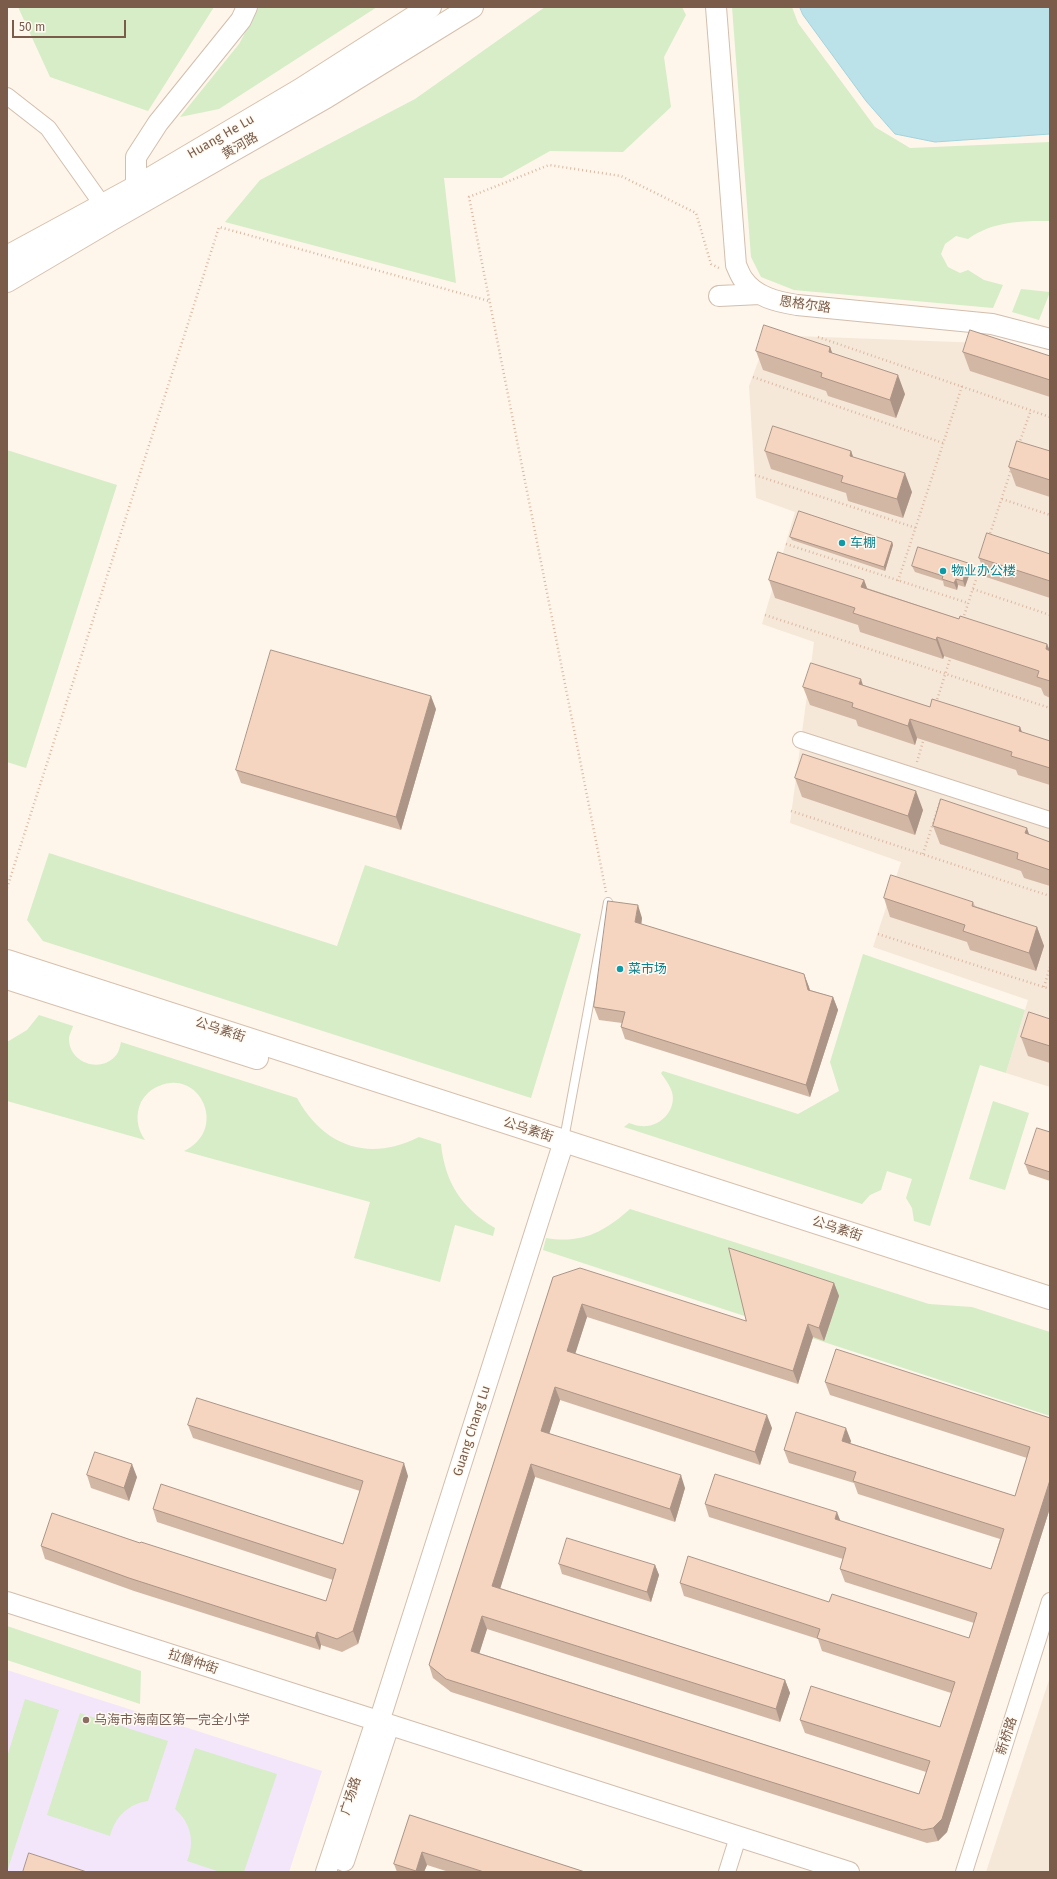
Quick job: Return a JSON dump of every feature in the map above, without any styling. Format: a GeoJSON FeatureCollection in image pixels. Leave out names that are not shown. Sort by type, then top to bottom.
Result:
{"type":"FeatureCollection","features":[{"type":"Feature","properties":{"kind":"main road","name":"Huang He Lu"},"geometry":{"type":"LineString","coordinates":[[7,257],[107,212],[139,194],[430,7]]}},
{"type":"Feature","properties":{"kind":"main road","name":"黄河路"},"geometry":{"type":"LineString","coordinates":[[139,194],[326,97],[472,7]]}},
{"type":"Feature","properties":{"kind":"main road"},"geometry":{"type":"LineString","coordinates":[[7,281],[107,212]]}},
{"type":"Feature","properties":{"kind":"main road","name":"公乌素街"},"geometry":{"type":"LineString","coordinates":[[7,962],[1050,1313]]}},
{"type":"Feature","properties":{"kind":"main road","name":"公乌素街"},"geometry":{"type":"LineString","coordinates":[[7,978],[1050,1298]]}},
{"type":"Feature","properties":{"kind":"street"},"geometry":{"type":"LineString","coordinates":[[139,194],[136,156],[158,123],[241,20],[247,7]]}},
{"type":"Feature","properties":{"kind":"street","name":"恩格尔路"},"geometry":{"type":"LineString","coordinates":[[716,7],[736,264],[743,280],[760,294],[776,301],[797,306],[992,324],[1050,339]]}},
{"type":"Feature","properties":{"kind":"street"},"geometry":{"type":"LineString","coordinates":[[7,96],[48,128],[107,212]]}},
{"type":"Feature","properties":{"kind":"street"},"geometry":{"type":"LineString","coordinates":[[719,296],[760,294]]}},
{"type":"Feature","properties":{"kind":"street"},"geometry":{"type":"LineString","coordinates":[[801,740],[1050,820]]}},
{"type":"Feature","properties":{"kind":"street","name":"Guang Chang Lu"},"geometry":{"type":"LineString","coordinates":[[381,1723],[562,1148]]}},
{"type":"Feature","properties":{"kind":"street","name":"新桥路"},"geometry":{"type":"LineString","coordinates":[[964,1872],[1050,1600]]}},
{"type":"Feature","properties":{"kind":"street","name":"拉僧仲街"},"geometry":{"type":"LineString","coordinates":[[7,1602],[849,1872]]}},
{"type":"Feature","properties":{"kind":"street","name":"广场路"},"geometry":{"type":"LineString","coordinates":[[326,1872],[381,1723]]}},
{"type":"Feature","properties":{"kind":"street","name":"广场路"},"geometry":{"type":"LineString","coordinates":[[340,1872],[381,1723]]}},
{"type":"Feature","properties":{"kind":"street"},"geometry":{"type":"LineString","coordinates":[[727,1872],[738,1837]]}},
{"type":"Feature","properties":{"kind":"lane"},"geometry":{"type":"LineString","coordinates":[[562,1148],[608,902]]}},
{"type":"Feature","properties":{"kind":"path"},"geometry":{"type":"LineString","coordinates":[[608,902],[469,197],[549,165],[620,176],[696,213],[711,264],[743,280]]}},
{"type":"Feature","properties":{"kind":"path"},"geometry":{"type":"LineString","coordinates":[[7,888],[219,227],[489,301]]}},
{"type":"Feature","properties":{"kind":"path"},"geometry":{"type":"LineString","coordinates":[[818,337],[1050,417]]}},
{"type":"Feature","properties":{"kind":"path"},"geometry":{"type":"LineString","coordinates":[[753,377],[943,443]]}},
{"type":"Feature","properties":{"kind":"path"},"geometry":{"type":"LineString","coordinates":[[898,581],[962,386]]}},
{"type":"Feature","properties":{"kind":"path"},"geometry":{"type":"LineString","coordinates":[[1019,447],[1031,410]]}},
{"type":"Feature","properties":{"kind":"path"},"geometry":{"type":"LineString","coordinates":[[987,544],[1011,469]]}},
{"type":"Feature","properties":{"kind":"path"},"geometry":{"type":"LineString","coordinates":[[755,475],[916,528]]}},
{"type":"Feature","properties":{"kind":"path"},"geometry":{"type":"LineString","coordinates":[[1002,499],[1050,515]]}},
{"type":"Feature","properties":{"kind":"path"},"geometry":{"type":"LineString","coordinates":[[786,544],[968,603]]}},
{"type":"Feature","properties":{"kind":"path"},"geometry":{"type":"LineString","coordinates":[[961,624],[982,559]]}},
{"type":"Feature","properties":{"kind":"path"},"geometry":{"type":"LineString","coordinates":[[972,589],[1050,615]]}},
{"type":"Feature","properties":{"kind":"path"},"geometry":{"type":"LineString","coordinates":[[765,615],[1050,708]]}},
{"type":"Feature","properties":{"kind":"path"},"geometry":{"type":"LineString","coordinates":[[933,710],[952,653]]}},
{"type":"Feature","properties":{"kind":"path"},"geometry":{"type":"LineString","coordinates":[[912,776],[926,732]]}},
{"type":"Feature","properties":{"kind":"path"},"geometry":{"type":"LineString","coordinates":[[923,854],[945,786]]}},
{"type":"Feature","properties":{"kind":"path"},"geometry":{"type":"LineString","coordinates":[[792,811],[1050,896]]}},
{"type":"Feature","properties":{"kind":"path"},"geometry":{"type":"LineString","coordinates":[[878,934],[1050,989]]}},
{"type":"Feature","properties":{"kind":"path"},"geometry":{"type":"LineString","coordinates":[[1044,987],[1050,967]]}},
{"type":"Feature","properties":{"kind":"shaded area"},"geometry":{"type":"Polygon","coordinates":[[[768,335],[984,343],[1050,364],[1050,1087],[1006,1073],[1028,1000],[873,947],[901,862],[790,823],[814,642],[762,624],[795,512],[756,498],[749,386],[768,335]]]}},
{"type":"Feature","properties":{"kind":"shaded area","name":"乌海市海南区第一完全小学"},"geometry":{"type":"Polygon","coordinates":[[[7,1670],[322,1771],[289,1872],[7,1872],[7,1670]]]}},
{"type":"Feature","properties":{"kind":"shaded area"},"geometry":{"type":"Polygon","coordinates":[[[1049,1680],[1050,1872],[986,1872],[1049,1680]]]}},
{"type":"Feature","properties":{"kind":"green space"},"geometry":{"type":"Polygon","coordinates":[[[18,7],[214,7],[148,111],[50,77],[18,7]]]}},
{"type":"Feature","properties":{"kind":"green space"},"geometry":{"type":"Polygon","coordinates":[[[259,7],[377,7],[219,109],[180,117],[239,44],[259,7]]]}},
{"type":"Feature","properties":{"kind":"green space"},"geometry":{"type":"Polygon","coordinates":[[[545,7],[682,7],[686,15],[664,57],[671,107],[623,152],[550,151],[502,178],[444,178],[456,283],[225,222],[260,180],[415,99],[545,7]]]}},
{"type":"Feature","properties":{"kind":"green space"},"geometry":{"type":"Polygon","coordinates":[[[732,7],[792,7],[798,23],[875,127],[910,148],[1050,142],[1050,221],[1028,221],[997,225],[968,239],[956,236],[945,244],[941,254],[948,267],[960,273],[968,270],[984,280],[1003,285],[993,308],[794,290],[761,277],[751,257],[732,7]]]}},
{"type":"Feature","properties":{"kind":"green space"},"geometry":{"type":"Polygon","coordinates":[[[1021,289],[1050,292],[1039,320],[1012,312],[1021,289]]]}},
{"type":"Feature","properties":{"kind":"green space"},"geometry":{"type":"Polygon","coordinates":[[[7,450],[117,485],[26,768],[7,762],[7,450]]]}},
{"type":"Feature","properties":{"kind":"green space"},"geometry":{"type":"Polygon","coordinates":[[[49,853],[337,946],[365,865],[581,934],[531,1098],[43,941],[27,920],[49,853]]]}},
{"type":"Feature","properties":{"kind":"green space"},"geometry":{"type":"Polygon","coordinates":[[[863,954],[1025,1010],[1006,1073],[980,1065],[930,1226],[914,1221],[912,1208],[906,1198],[912,1179],[887,1171],[881,1190],[870,1195],[862,1204],[624,1127],[629,1123],[648,1126],[655,1124],[666,1116],[672,1105],[673,1099],[672,1092],[661,1073],[663,1071],[798,1114],[839,1091],[830,1062],[863,954]]]}},
{"type":"Feature","properties":{"kind":"green space"},"geometry":{"type":"Polygon","coordinates":[[[39,1015],[73,1026],[69,1037],[70,1048],[80,1060],[88,1063],[96,1065],[104,1064],[111,1060],[118,1053],[121,1042],[297,1098],[308,1115],[320,1128],[334,1138],[349,1145],[366,1149],[383,1148],[401,1145],[419,1137],[441,1144],[446,1171],[457,1193],[473,1212],[495,1228],[493,1236],[455,1225],[440,1282],[354,1258],[370,1202],[184,1151],[198,1141],[205,1129],[207,1116],[204,1104],[197,1093],[187,1086],[174,1083],[159,1086],[144,1097],[139,1107],[138,1122],[140,1131],[145,1140],[7,1101],[7,1042],[27,1030],[39,1015]]]}},
{"type":"Feature","properties":{"kind":"green space"},"geometry":{"type":"Polygon","coordinates":[[[993,1101],[1029,1113],[1005,1190],[969,1179],[993,1101]]]}},
{"type":"Feature","properties":{"kind":"green space"},"geometry":{"type":"Polygon","coordinates":[[[630,1209],[929,1304],[972,1307],[1050,1332],[1050,1416],[543,1250],[546,1238],[582,1238],[611,1224],[630,1209]]]}},
{"type":"Feature","properties":{"kind":"green space"},"geometry":{"type":"Polygon","coordinates":[[[7,1626],[141,1671],[140,1704],[7,1660],[7,1626]]]}},
{"type":"Feature","properties":{"kind":"green space"},"geometry":{"type":"Polygon","coordinates":[[[25,1699],[59,1710],[7,1872],[7,1757],[25,1699]]]}},
{"type":"Feature","properties":{"kind":"green space"},"geometry":{"type":"Polygon","coordinates":[[[80,1713],[168,1741],[148,1801],[134,1805],[123,1812],[115,1823],[110,1836],[47,1815],[80,1713]]]}},
{"type":"Feature","properties":{"kind":"green space"},"geometry":{"type":"Polygon","coordinates":[[[195,1748],[277,1774],[244,1872],[220,1872],[187,1861],[191,1847],[190,1833],[185,1820],[175,1809],[195,1748]]]}},
{"type":"Feature","properties":{"kind":"water"},"geometry":{"type":"Polygon","coordinates":[[[800,7],[1050,7],[1050,134],[935,142],[895,134],[866,101],[803,15],[800,7]]]}},
{"type":"Feature","properties":{"kind":"building"},"geometry":{"type":"Polygon","coordinates":[[[764,325],[830,347],[829,352],[898,375],[890,400],[821,377],[822,373],[756,351],[764,325]]]}},
{"type":"Feature","properties":{"kind":"building"},"geometry":{"type":"Polygon","coordinates":[[[970,330],[1050,356],[1050,380],[963,352],[970,330]]]}},
{"type":"Feature","properties":{"kind":"building"},"geometry":{"type":"Polygon","coordinates":[[[773,426],[851,451],[850,456],[905,473],[897,499],[841,482],[843,476],[765,451],[773,426]]]}},
{"type":"Feature","properties":{"kind":"building"},"geometry":{"type":"Polygon","coordinates":[[[1017,441],[1050,451],[1050,480],[1009,467],[1017,441]]]}},
{"type":"Feature","properties":{"kind":"building","name":"车棚"},"geometry":{"type":"Polygon","coordinates":[[[799,511],[892,542],[884,567],[790,537],[799,511]]]}},
{"type":"Feature","properties":{"kind":"building"},"geometry":{"type":"Polygon","coordinates":[[[987,533],[1050,554],[1050,581],[979,558],[987,533]]]}},
{"type":"Feature","properties":{"kind":"building","name":"物业办公楼"},"geometry":{"type":"Polygon","coordinates":[[[918,547],[968,563],[963,581],[956,579],[954,583],[942,579],[943,576],[912,566],[918,547]]]}},
{"type":"Feature","properties":{"kind":"building"},"geometry":{"type":"Polygon","coordinates":[[[778,552],[864,580],[861,587],[959,619],[960,616],[1047,644],[1046,649],[1050,651],[1050,681],[1037,677],[1039,671],[937,637],[936,640],[853,613],[855,608],[769,580],[778,552]]]}},
{"type":"Feature","properties":{"kind":"building"},"geometry":{"type":"Polygon","coordinates":[[[271,650],[431,696],[396,817],[236,770],[271,650]]]}},
{"type":"Feature","properties":{"kind":"building"},"geometry":{"type":"Polygon","coordinates":[[[811,663],[861,679],[859,684],[930,707],[932,699],[1020,727],[1019,731],[1050,741],[1050,768],[1011,756],[1012,752],[910,719],[908,726],[852,707],[853,703],[803,687],[811,663]]]}},
{"type":"Feature","properties":{"kind":"building"},"geometry":{"type":"Polygon","coordinates":[[[803,754],[916,791],[908,816],[795,778],[803,754]]]}},
{"type":"Feature","properties":{"kind":"building"},"geometry":{"type":"Polygon","coordinates":[[[941,799],[1027,828],[1025,833],[1050,842],[1050,870],[1017,859],[1018,853],[933,826],[941,799]]]}},
{"type":"Feature","properties":{"kind":"building"},"geometry":{"type":"Polygon","coordinates":[[[891,875],[973,902],[972,906],[1037,927],[1029,953],[963,931],[965,925],[884,898],[891,875]]]}},
{"type":"Feature","properties":{"kind":"building"},"geometry":{"type":"Polygon","coordinates":[[[608,901],[638,905],[635,922],[804,974],[808,990],[833,997],[806,1085],[621,1027],[625,1012],[594,1007],[608,901]]]}},
{"type":"Feature","properties":{"kind":"building"},"geometry":{"type":"Polygon","coordinates":[[[1029,1012],[1050,1019],[1050,1046],[1021,1037],[1029,1012]]]}},
{"type":"Feature","properties":{"kind":"building"},"geometry":{"type":"Polygon","coordinates":[[[1037,1128],[1050,1132],[1050,1172],[1025,1164],[1037,1128]]]}},
{"type":"Feature","properties":{"kind":"building"},"geometry":{"type":"Polygon","coordinates":[[[729,1248],[834,1283],[819,1328],[808,1324],[793,1371],[582,1304],[567,1351],[767,1415],[755,1452],[555,1387],[541,1431],[681,1475],[670,1509],[531,1464],[492,1586],[785,1680],[776,1709],[482,1616],[471,1651],[919,1794],[930,1761],[800,1720],[811,1686],[940,1727],[955,1682],[817,1638],[820,1629],[680,1583],[688,1556],[829,1602],[832,1594],[969,1638],[977,1613],[840,1569],[846,1548],[705,1504],[715,1474],[837,1512],[835,1519],[991,1569],[1004,1529],[853,1481],[856,1472],[784,1450],[796,1412],[846,1428],[842,1441],[1015,1496],[1030,1447],[825,1382],[836,1349],[1050,1418],[1050,1480],[942,1819],[933,1828],[923,1830],[446,1679],[429,1665],[553,1277],[580,1268],[746,1321],[729,1248]]]}},
{"type":"Feature","properties":{"kind":"building"},"geometry":{"type":"Polygon","coordinates":[[[197,1398],[404,1463],[353,1631],[337,1639],[317,1632],[315,1638],[129,1578],[41,1546],[52,1513],[140,1543],[141,1542],[326,1601],[336,1569],[153,1509],[161,1484],[343,1544],[363,1481],[188,1425],[197,1398]]]}},
{"type":"Feature","properties":{"kind":"building"},"geometry":{"type":"Polygon","coordinates":[[[95,1452],[132,1464],[124,1488],[87,1475],[95,1452]]]}},
{"type":"Feature","properties":{"kind":"building"},"geometry":{"type":"Polygon","coordinates":[[[567,1538],[655,1565],[647,1592],[559,1564],[567,1538]]]}},
{"type":"Feature","properties":{"kind":"building"},"geometry":{"type":"Polygon","coordinates":[[[410,1815],[585,1872],[484,1872],[422,1852],[416,1871],[394,1864],[410,1815]]]}},
{"type":"Feature","properties":{"kind":"building"},"geometry":{"type":"Polygon","coordinates":[[[29,1853],[87,1872],[23,1872],[29,1853]]]}},
{"type":"Feature","properties":{"kind":"place","name":"车棚"},"geometry":{"type":"Point","coordinates":[842,543]}},
{"type":"Feature","properties":{"kind":"place","name":"物业办公楼"},"geometry":{"type":"Point","coordinates":[943,571]}},
{"type":"Feature","properties":{"kind":"place","name":"菜市场"},"geometry":{"type":"Point","coordinates":[620,969]}},
{"type":"Feature","properties":{"kind":"place","name":"乌海市海南区第一完全小学"},"geometry":{"type":"Point","coordinates":[86,1720]}}]}
